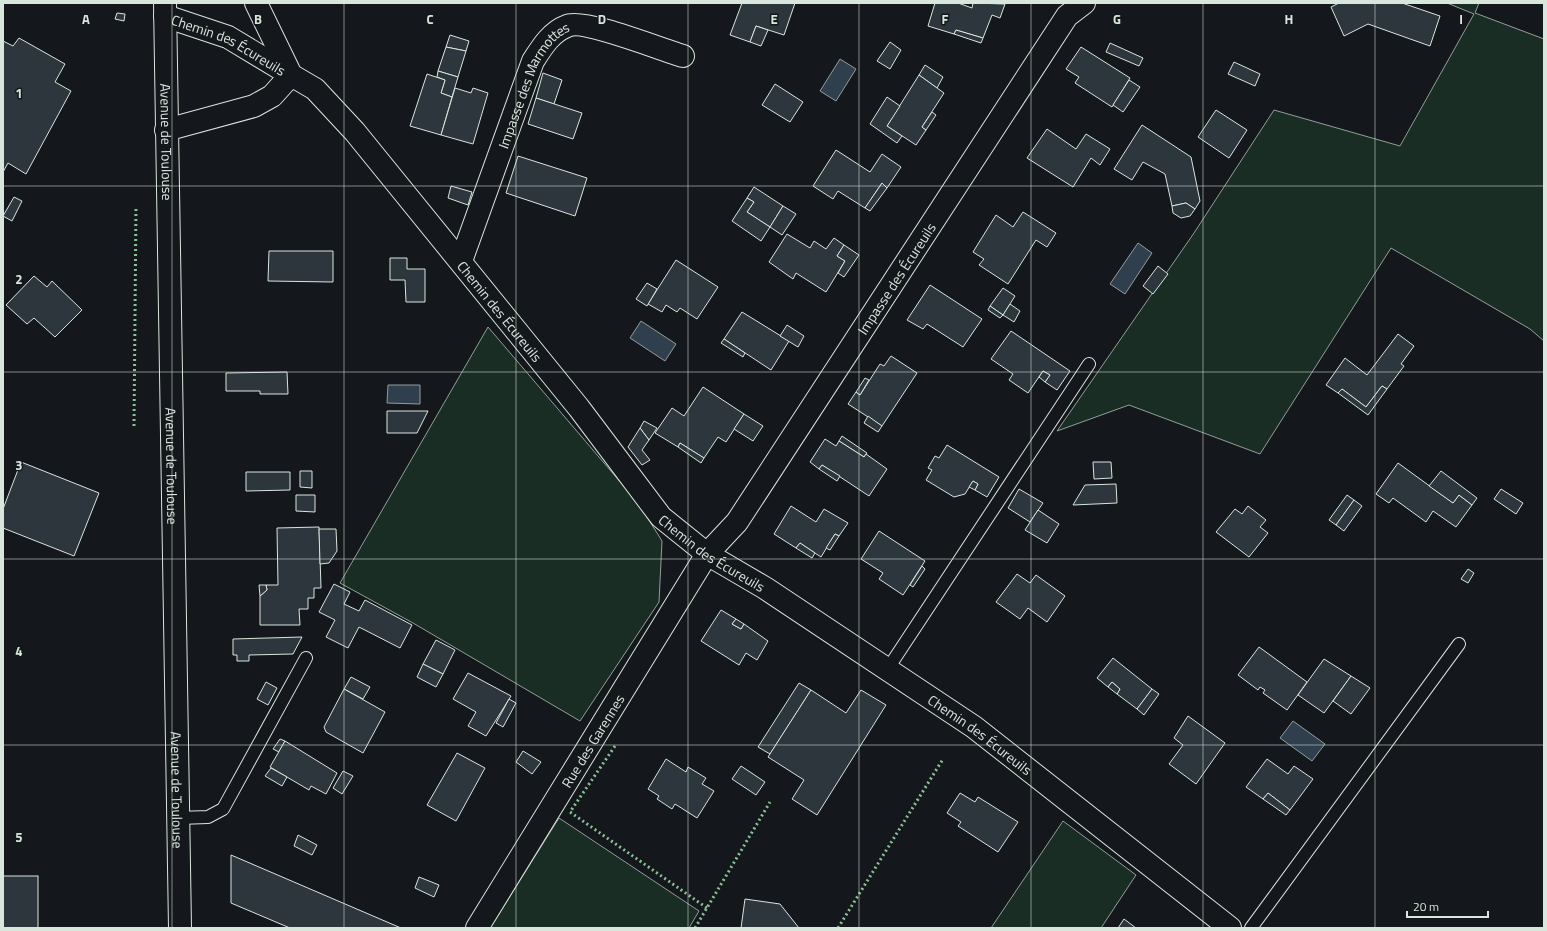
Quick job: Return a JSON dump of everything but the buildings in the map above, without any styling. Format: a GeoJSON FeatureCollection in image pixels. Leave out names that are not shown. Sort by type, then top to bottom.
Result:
{"type":"FeatureCollection","features":[{"type":"Feature","properties":{"kind":"street"},"geometry":{"type":"LineString","coordinates":[[256,3],[291,75]]}},
{"type":"Feature","properties":{"kind":"street","name":"Impasse des Écureuils"},"geometry":{"type":"LineString","coordinates":[[707,554],[736,522],[1067,16],[1084,3]]}},
{"type":"Feature","properties":{"kind":"street","name":"Chemin des Écureuils"},"geometry":{"type":"LineString","coordinates":[[165,9],[228,36],[315,89],[350,127],[461,261],[579,408],[661,517],[707,554],[765,588],[974,727],[1230,928]]}},
{"type":"Feature","properties":{"kind":"street","name":"Avenue de Toulouse"},"geometry":{"type":"LineString","coordinates":[[165,9],[180,928]]}},
{"type":"Feature","properties":{"kind":"street","name":"Impasse des Marmottes"},"geometry":{"type":"LineString","coordinates":[[461,261],[533,61],[548,38],[568,25],[588,26],[683,56]]}},
{"type":"Feature","properties":{"kind":"street","name":"Chemin des Écureuils"},"geometry":{"type":"LineString","coordinates":[[166,130],[254,106],[272,96],[291,75]]}},
{"type":"Feature","properties":{"kind":"street","name":"Rue des Garennes"},"geometry":{"type":"LineString","coordinates":[[477,928],[707,554]]}},
{"type":"Feature","properties":{"kind":"lane"},"geometry":{"type":"LineString","coordinates":[[887,670],[1089,364]]}},
{"type":"Feature","properties":{"kind":"lane"},"geometry":{"type":"LineString","coordinates":[[1251,928],[1459,644]]}},
{"type":"Feature","properties":{"kind":"lane"},"geometry":{"type":"LineString","coordinates":[[178,818],[208,817],[223,808],[306,658]]}},
{"type":"Feature","properties":{"kind":"green space"},"geometry":{"type":"Polygon","coordinates":[[[1447,3],[1479,3],[1475,13],[1544,39],[1544,341],[1530,329],[1391,248],[1260,454],[1129,405],[1057,431],[1194,233],[1274,110],[1400,146],[1474,14],[1447,3]]]}},
{"type":"Feature","properties":{"kind":"green space"},"geometry":{"type":"Polygon","coordinates":[[[488,327],[639,504],[662,541],[659,602],[580,721],[413,623],[340,583],[488,327]]]}},
{"type":"Feature","properties":{"kind":"green space"},"geometry":{"type":"Polygon","coordinates":[[[559,818],[699,911],[689,928],[490,928],[559,818]]]}},
{"type":"Feature","properties":{"kind":"green space"},"geometry":{"type":"Polygon","coordinates":[[[1063,821],[1136,875],[1101,928],[991,928],[1063,821]]]}},
{"type":"Feature","properties":{"kind":"water"},"geometry":{"type":"Polygon","coordinates":[[[840,59],[856,69],[836,101],[820,91],[840,59]]]}},
{"type":"Feature","properties":{"kind":"water"},"geometry":{"type":"Polygon","coordinates":[[[1138,243],[1152,253],[1125,294],[1110,284],[1138,243]]]}},
{"type":"Feature","properties":{"kind":"water"},"geometry":{"type":"Polygon","coordinates":[[[641,321],[676,344],[665,361],[630,338],[641,321]]]}},
{"type":"Feature","properties":{"kind":"water"},"geometry":{"type":"Polygon","coordinates":[[[388,385],[420,385],[420,404],[387,403],[388,385]]]}},
{"type":"Feature","properties":{"kind":"water"},"geometry":{"type":"Polygon","coordinates":[[[1293,721],[1325,744],[1312,761],[1280,738],[1293,721]]]}},
{"type":"Feature","properties":{"kind":"hedge"},"geometry":{"type":"LineString","coordinates":[[134,426],[136,206]]}},
{"type":"Feature","properties":{"kind":"hedge"},"geometry":{"type":"LineString","coordinates":[[615,746],[570,812],[707,908]]}},
{"type":"Feature","properties":{"kind":"hedge"},"geometry":{"type":"LineString","coordinates":[[838,928],[943,759]]}},
{"type":"Feature","properties":{"kind":"hedge"},"geometry":{"type":"LineString","coordinates":[[695,928],[770,802]]}}]}
